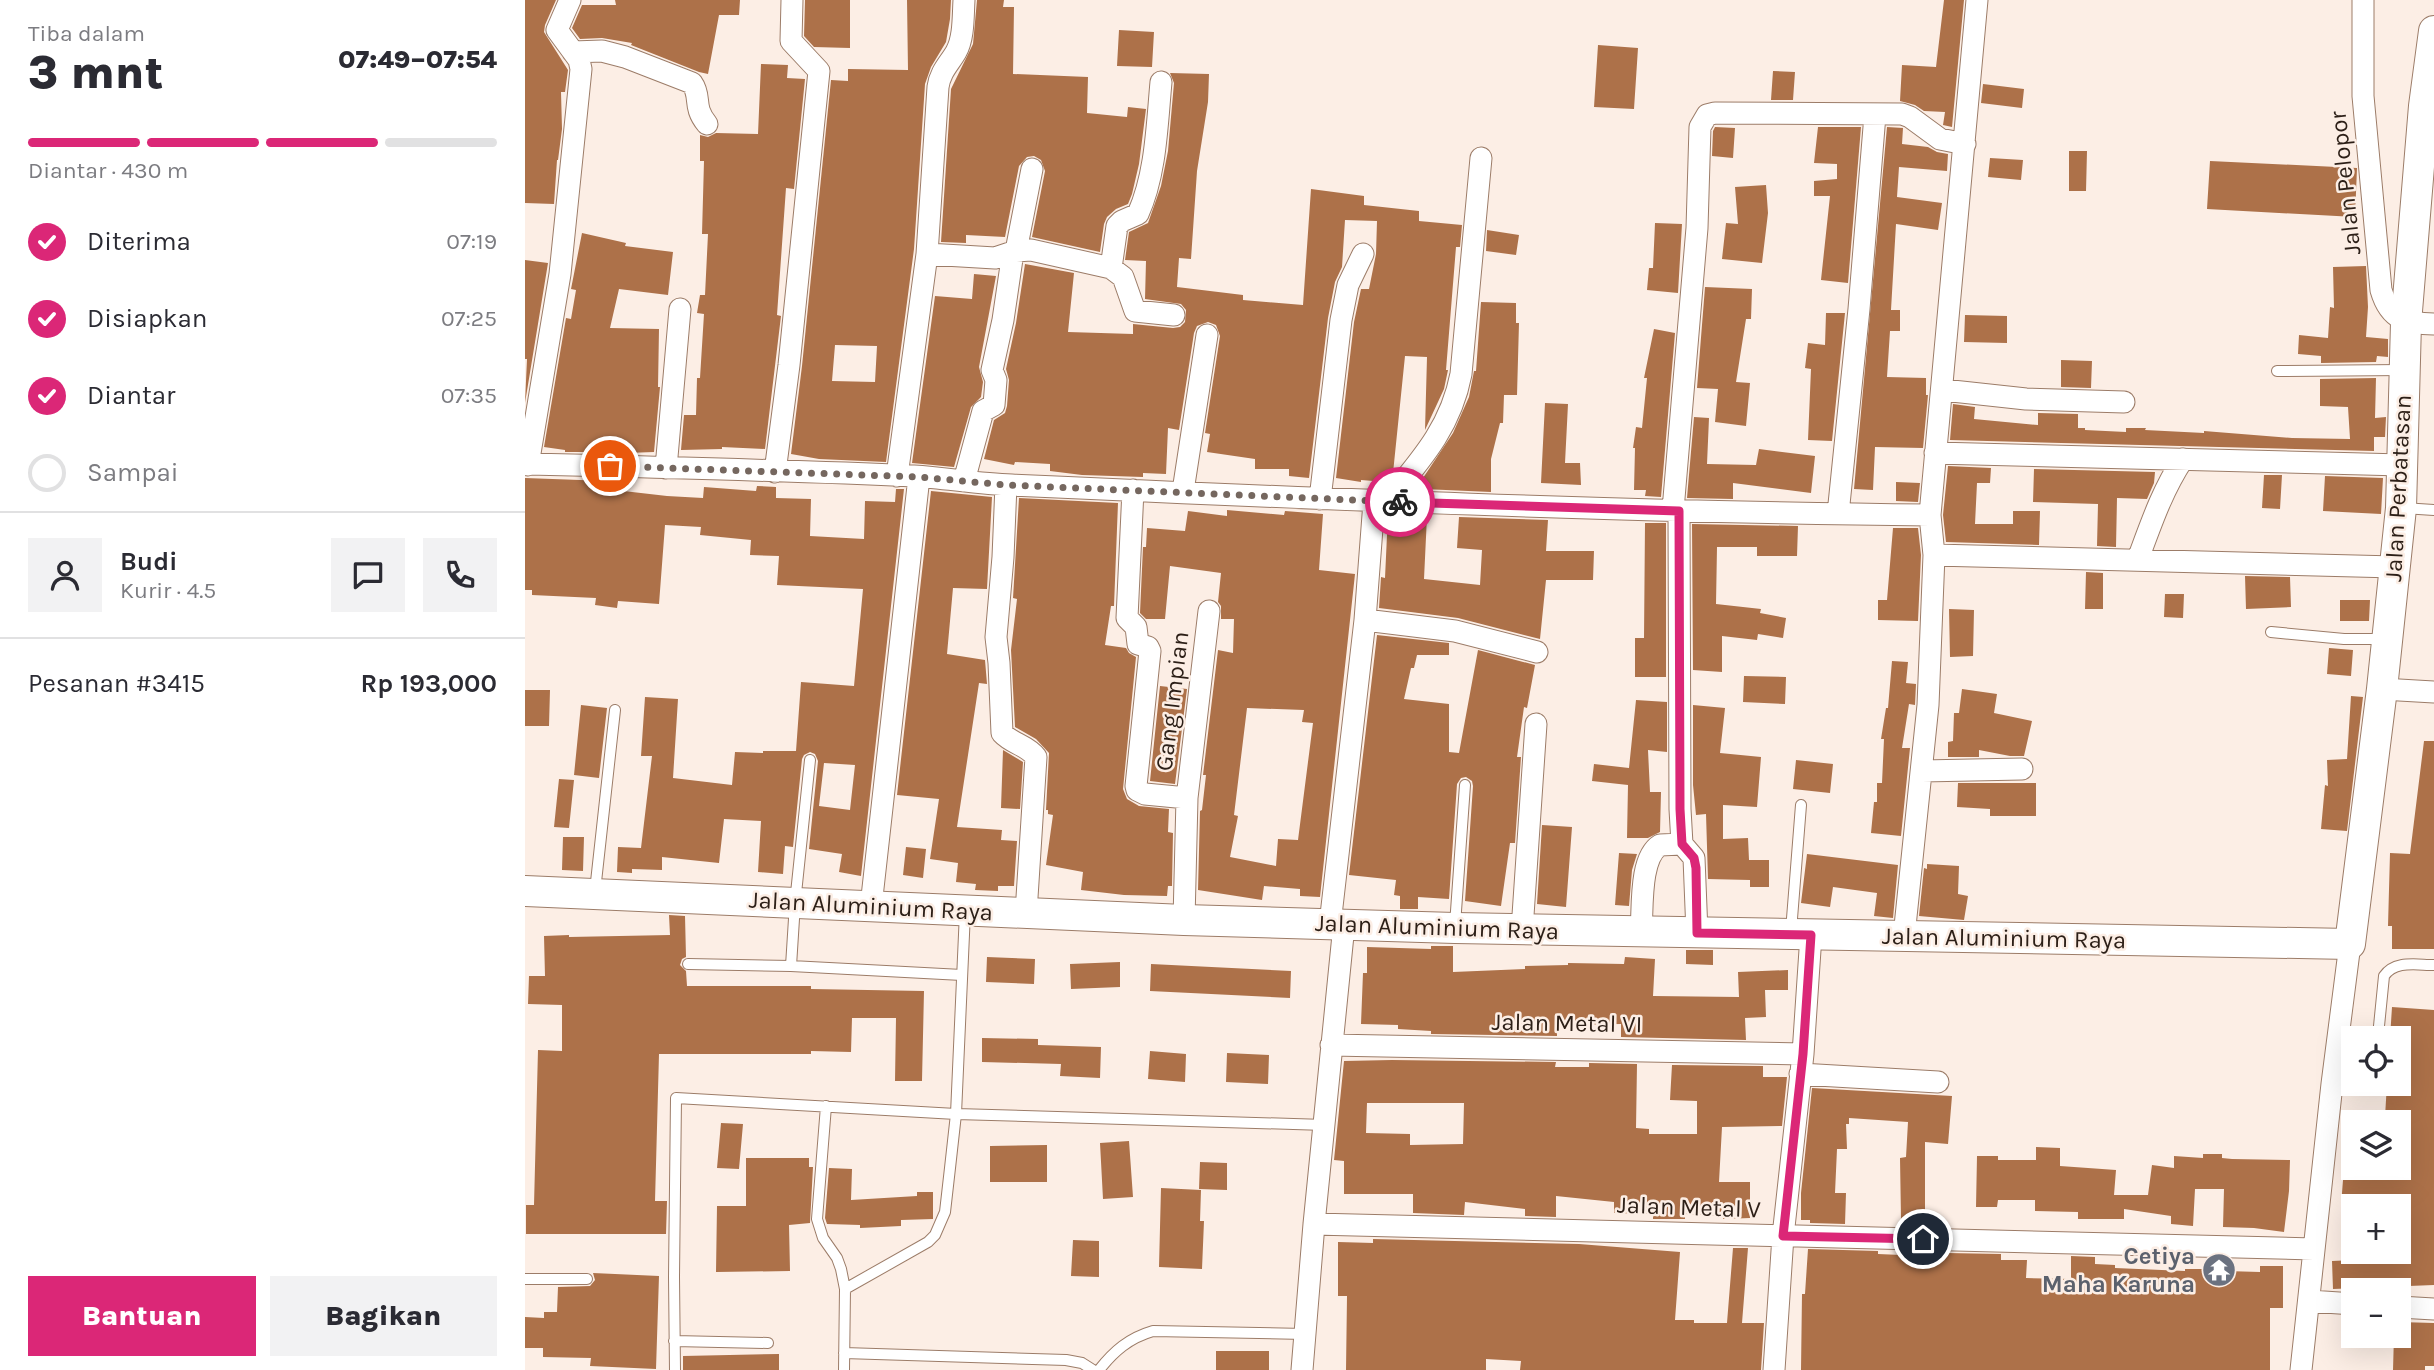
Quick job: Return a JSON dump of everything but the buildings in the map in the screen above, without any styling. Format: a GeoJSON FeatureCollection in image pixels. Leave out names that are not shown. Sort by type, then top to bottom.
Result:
{"type":"FeatureCollection","features":[{"type":"Feature","properties":{"kind":"street"},"geometry":{"type":"LineString","coordinates":[[571,0],[557,30],[579,60],[581,69],[560,274],[526,464],[897,476],[1006,485],[1320,499],[1676,511],[1930,515]]}},
{"type":"Feature","properties":{"kind":"street"},"geometry":{"type":"LineString","coordinates":[[775,472],[789,365],[819,71],[791,41],[792,0]]}},
{"type":"Feature","properties":{"kind":"street"},"geometry":{"type":"LineString","coordinates":[[897,476],[927,254],[938,87],[942,72],[960,43],[964,0]]}},
{"type":"Feature","properties":{"kind":"street"},"geometry":{"type":"LineString","coordinates":[[1904,936],[1928,705],[1934,555],[1930,515],[1977,0]]}},
{"type":"Feature","properties":{"kind":"street","name":"Jalan Pelopor"},"geometry":{"type":"LineString","coordinates":[[2363,0],[2364,108],[2381,290],[2390,309],[2427,321]]}},
{"type":"Feature","properties":{"kind":"street","name":"Jalan Perbatasan"},"geometry":{"type":"LineString","coordinates":[[2350,944],[2395,567],[2405,370],[2427,321],[2424,106],[2434,31]]}},
{"type":"Feature","properties":{"kind":"street"},"geometry":{"type":"LineString","coordinates":[[573,52],[602,51],[692,83],[696,89],[698,110],[707,124]]}},
{"type":"Feature","properties":{"kind":"street"},"geometry":{"type":"LineString","coordinates":[[1111,268],[1117,226],[1140,211],[1154,149],[1161,82]]}},
{"type":"Feature","properties":{"kind":"street"},"geometry":{"type":"LineString","coordinates":[[1697,933],[1694,858],[1682,844],[1680,809],[1676,511],[1697,228],[1699,141],[1704,119],[1715,113],[1906,115],[1940,139],[1965,144]]}},
{"type":"Feature","properties":{"kind":"street"},"geometry":{"type":"LineString","coordinates":[[1838,514],[1875,115]]}},
{"type":"Feature","properties":{"kind":"street"},"geometry":{"type":"LineString","coordinates":[[1302,1370],[1325,1125],[1337,924],[1364,620],[1381,501],[1443,428],[1457,397],[1481,158]]}},
{"type":"Feature","properties":{"kind":"street"},"geometry":{"type":"LineString","coordinates":[[964,481],[983,411],[994,405],[996,380],[992,370],[1032,169]]}},
{"type":"Feature","properties":{"kind":"street"},"geometry":{"type":"LineString","coordinates":[[927,254],[985,258],[1031,250],[1111,268],[1123,277],[1135,311],[1174,315]]}},
{"type":"Feature","properties":{"kind":"street"},"geometry":{"type":"LineString","coordinates":[[1320,499],[1345,293],[1363,254]]}},
{"type":"Feature","properties":{"kind":"street"},"geometry":{"type":"LineString","coordinates":[[666,468],[680,309]]}},
{"type":"Feature","properties":{"kind":"street"},"geometry":{"type":"LineString","coordinates":[[1183,491],[1207,335]]}},
{"type":"Feature","properties":{"kind":"street"},"geometry":{"type":"LineString","coordinates":[[1943,390],[2026,398],[2124,402]]}},
{"type":"Feature","properties":{"kind":"street"},"geometry":{"type":"LineString","coordinates":[[1935,453],[2402,465]]}},
{"type":"Feature","properties":{"kind":"street"},"geometry":{"type":"LineString","coordinates":[[2138,559],[2157,505],[2183,459]]}},
{"type":"Feature","properties":{"kind":"street"},"geometry":{"type":"LineString","coordinates":[[871,906],[919,477]]}},
{"type":"Feature","properties":{"kind":"street"},"geometry":{"type":"LineString","coordinates":[[1006,485],[996,637],[1002,733],[1006,738],[1032,751],[1036,757],[1026,913]]}},
{"type":"Feature","properties":{"kind":"street"},"geometry":{"type":"LineString","coordinates":[[1133,490],[1126,612],[1128,621],[1136,627],[1138,644],[1149,648],[1150,652],[1136,786],[1137,790],[1145,794],[1187,798]]}},
{"type":"Feature","properties":{"kind":"street"},"geometry":{"type":"LineString","coordinates":[[1934,555],[2395,567]]}},
{"type":"Feature","properties":{"kind":"street","name":"Gang Impian"},"geometry":{"type":"LineString","coordinates":[[1184,920],[1187,798],[1209,611]]}},
{"type":"Feature","properties":{"kind":"street"},"geometry":{"type":"LineString","coordinates":[[1364,620],[1455,631],[1538,652]]}},
{"type":"Feature","properties":{"kind":"street"},"geometry":{"type":"LineString","coordinates":[[2382,689],[2434,692]]}},
{"type":"Feature","properties":{"kind":"street"},"geometry":{"type":"LineString","coordinates":[[1522,930],[1536,724]]}},
{"type":"Feature","properties":{"kind":"street"},"geometry":{"type":"LineString","coordinates":[[1922,771],[2022,769]]}},
{"type":"Feature","properties":{"kind":"street"},"geometry":{"type":"LineString","coordinates":[[1641,932],[1649,856],[1660,845],[1682,844]]}},
{"type":"Feature","properties":{"kind":"street"},"geometry":{"type":"LineString","coordinates":[[525,875],[539,892]]}},
{"type":"Feature","properties":{"kind":"street","name":"Jalan Aluminium Raya"},"geometry":{"type":"LineString","coordinates":[[539,892],[1184,920],[1522,930],[2350,944]]}},
{"type":"Feature","properties":{"kind":"street"},"geometry":{"type":"LineString","coordinates":[[1774,1370],[1783,1236],[1801,1064],[1801,935]]}},
{"type":"Feature","properties":{"kind":"street"},"geometry":{"type":"LineString","coordinates":[[2301,1370],[2350,944]]}},
{"type":"Feature","properties":{"kind":"street","name":"Jalan Metal VI"},"geometry":{"type":"LineString","coordinates":[[1331,1045],[1801,1064],[1938,1082]]}},
{"type":"Feature","properties":{"kind":"street","name":"Jalan Metal V"},"geometry":{"type":"LineString","coordinates":[[1314,1224],[2314,1249]]}},
{"type":"Feature","properties":{"kind":"street"},"geometry":{"type":"LineString","coordinates":[[2309,1301],[2341,1303]]}},
{"type":"Feature","properties":{"kind":"street"},"geometry":{"type":"LineString","coordinates":[[2411,1308],[2434,1309]]}},
{"type":"Feature","properties":{"kind":"lane"},"geometry":{"type":"LineString","coordinates":[[2277,370],[2405,370]]}},
{"type":"Feature","properties":{"kind":"lane"},"geometry":{"type":"LineString","coordinates":[[2400,508],[2434,510]]}},
{"type":"Feature","properties":{"kind":"lane"},"geometry":{"type":"LineString","coordinates":[[2271,632],[2344,639],[2388,639]]}},
{"type":"Feature","properties":{"kind":"lane"},"geometry":{"type":"LineString","coordinates":[[594,894],[615,710]]}},
{"type":"Feature","properties":{"kind":"lane"},"geometry":{"type":"LineString","coordinates":[[791,966],[810,760]]}},
{"type":"Feature","properties":{"kind":"lane"},"geometry":{"type":"LineString","coordinates":[[1455,928],[1465,785]]}},
{"type":"Feature","properties":{"kind":"lane"},"geometry":{"type":"LineString","coordinates":[[1801,805],[1801,935]]}},
{"type":"Feature","properties":{"kind":"lane"},"geometry":{"type":"LineString","coordinates":[[845,1289],[917,1249],[935,1235],[945,1212],[956,1114],[966,910]]}},
{"type":"Feature","properties":{"kind":"lane"},"geometry":{"type":"LineString","coordinates":[[688,964],[791,966],[963,975]]}},
{"type":"Feature","properties":{"kind":"lane"},"geometry":{"type":"LineString","coordinates":[[2379,1026],[2384,976],[2389,970],[2395,965],[2434,965]]}},
{"type":"Feature","properties":{"kind":"lane"},"geometry":{"type":"LineString","coordinates":[[675,1370],[676,1098],[956,1114],[1325,1125]]}},
{"type":"Feature","properties":{"kind":"lane"},"geometry":{"type":"LineString","coordinates":[[826,1106],[817,1219],[823,1238],[840,1263],[845,1289],[844,1370]]}},
{"type":"Feature","properties":{"kind":"lane"},"geometry":{"type":"LineString","coordinates":[[525,1279],[587,1279]]}},
{"type":"Feature","properties":{"kind":"lane"},"geometry":{"type":"LineString","coordinates":[[1099,1370],[1110,1356],[1135,1336],[1153,1331],[1305,1334]]}},
{"type":"Feature","properties":{"kind":"lane"},"geometry":{"type":"LineString","coordinates":[[674,1341],[768,1343]]}},
{"type":"Feature","properties":{"kind":"lane"},"geometry":{"type":"LineString","coordinates":[[844,1353],[1066,1360],[1082,1363],[1093,1370]]}},
{"type":"Feature","properties":{"kind":"way so far"},"geometry":{"type":"LineString","coordinates":[[610,466],[919,477],[1006,485],[1400,502]]}},
{"type":"Feature","properties":{"kind":"place","name":"Cetiya Maha Karuna"},"geometry":{"type":"Point","coordinates":[2219,1270]}},
{"type":"Feature","properties":{"kind":"route"},"geometry":{"type":"LineString","coordinates":[[1400,502],[1679,511],[1680,809],[1682,844],[1694,858],[1696,868],[1697,933],[1811,935],[1803,1054],[1783,1236],[1923,1239]]}}]}
